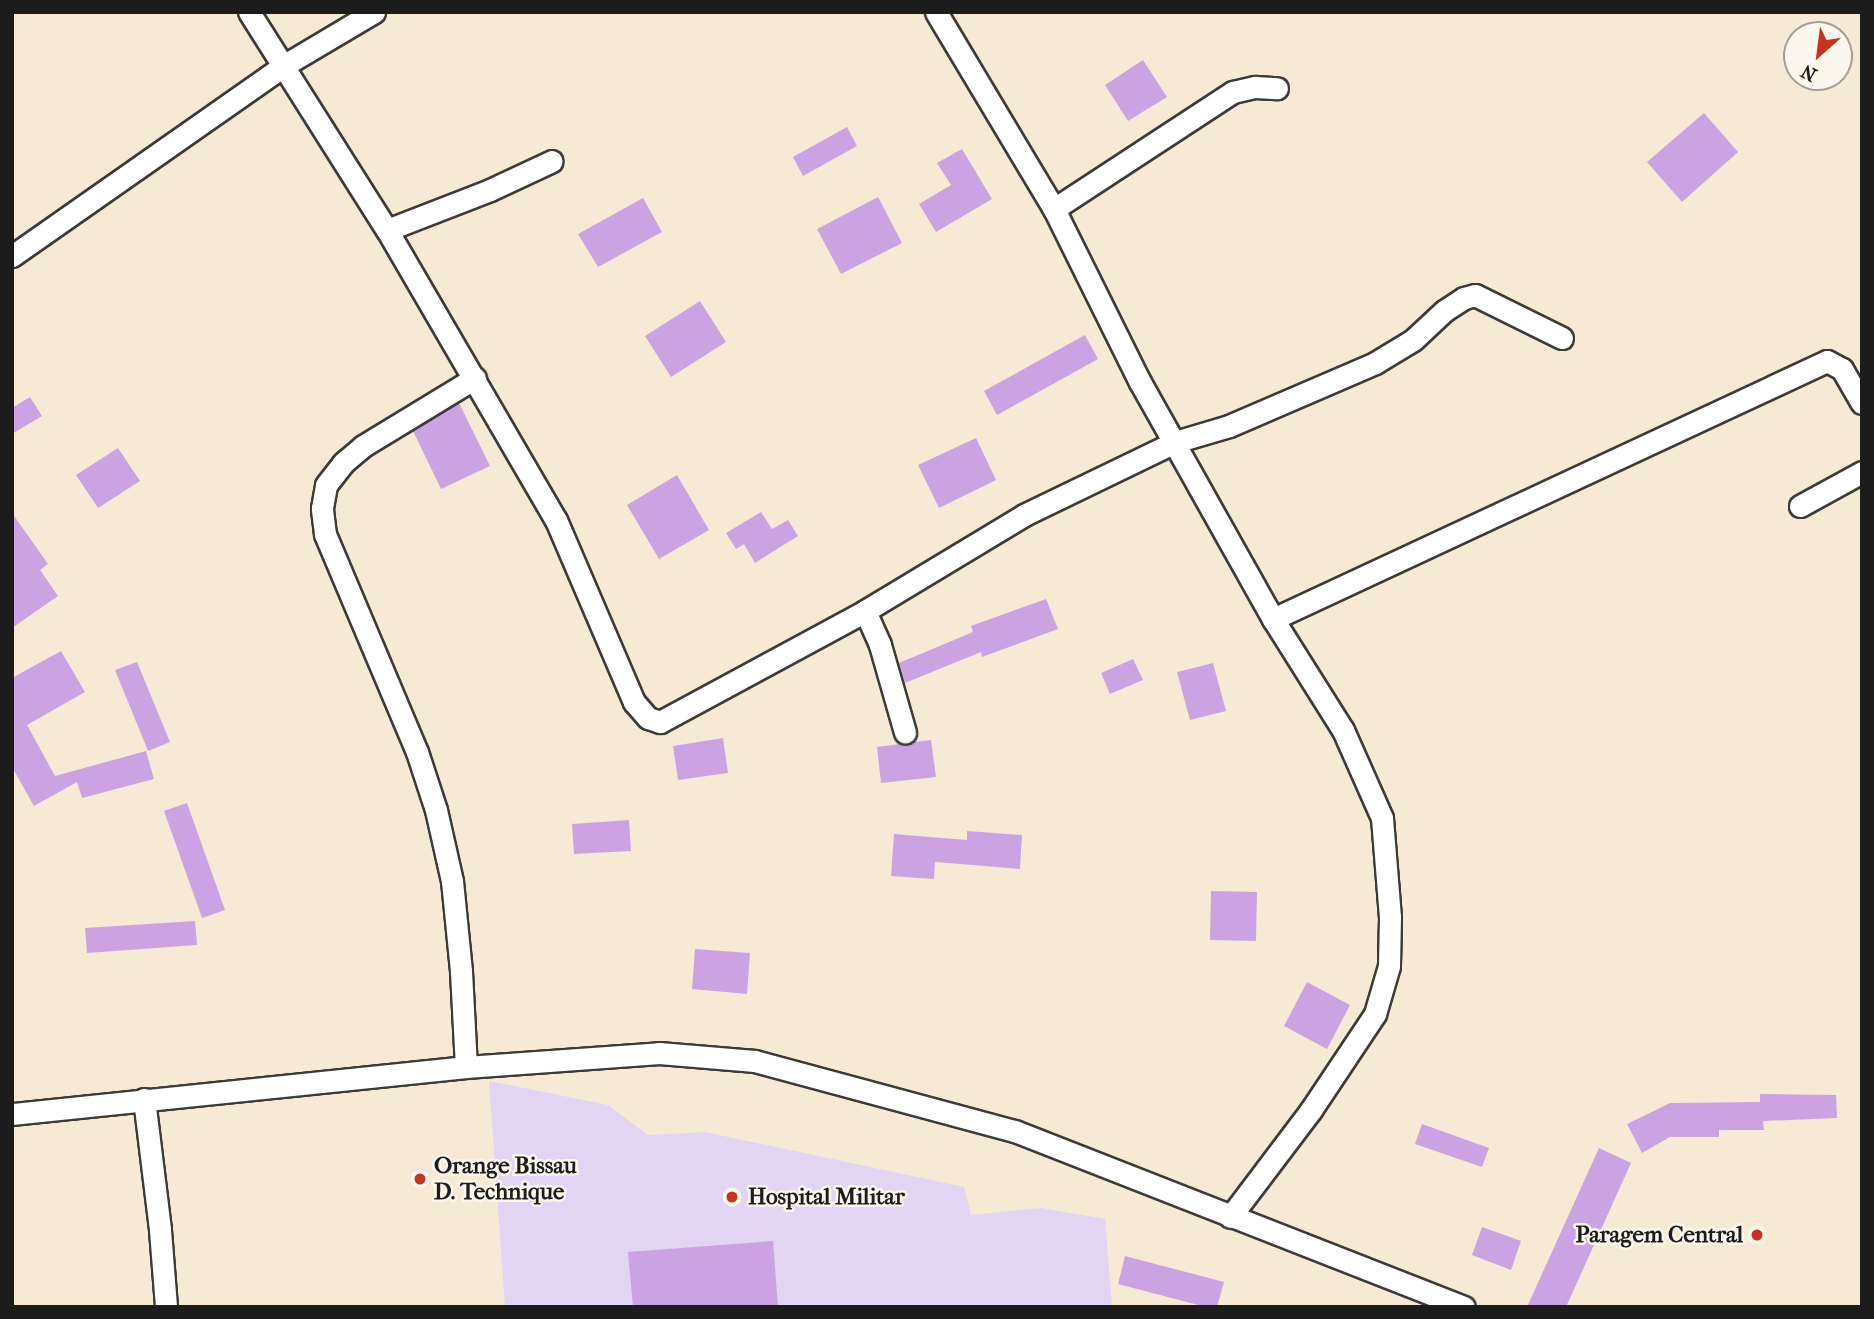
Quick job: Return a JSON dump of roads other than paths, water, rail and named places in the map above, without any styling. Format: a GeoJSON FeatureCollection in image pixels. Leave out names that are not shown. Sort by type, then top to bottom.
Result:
{"type":"FeatureCollection","features":[{"type":"Feature","properties":{"kind":"street"},"geometry":{"type":"LineString","coordinates":[[250,12],[387,230],[556,520],[634,702],[648,718],[660,722],[680,714],[864,611],[1024,515],[1175,442],[1229,426],[1375,363],[1413,340],[1444,310],[1475,295],[1562,338]]}},
{"type":"Feature","properties":{"kind":"street"},"geometry":{"type":"LineString","coordinates":[[12,256],[284,66],[374,12]]}},
{"type":"Feature","properties":{"kind":"street"},"geometry":{"type":"LineString","coordinates":[[936,12],[1054,209],[1140,382],[1273,619],[1343,730],[1382,818],[1390,917],[1389,966],[1375,1014],[1345,1061],[1230,1217]]}},
{"type":"Feature","properties":{"kind":"street"},"geometry":{"type":"LineString","coordinates":[[1054,209],[1233,92],[1255,87],[1277,88]]}},
{"type":"Feature","properties":{"kind":"street"},"geometry":{"type":"LineString","coordinates":[[387,230],[490,190],[552,161]]}},
{"type":"Feature","properties":{"kind":"street"},"geometry":{"type":"LineString","coordinates":[[1273,619],[1827,361],[1842,369],[1862,403]]}},
{"type":"Feature","properties":{"kind":"street"},"geometry":{"type":"LineString","coordinates":[[466,1067],[461,971],[452,881],[436,810],[417,752],[325,534],[322,508],[326,485],[343,463],[363,446],[474,378]]}},
{"type":"Feature","properties":{"kind":"street"},"geometry":{"type":"LineString","coordinates":[[1800,506],[1862,472]]}},
{"type":"Feature","properties":{"kind":"street"},"geometry":{"type":"LineString","coordinates":[[864,611],[880,645],[905,732]]}},
{"type":"Feature","properties":{"kind":"street"},"geometry":{"type":"LineString","coordinates":[[12,1114],[466,1067],[659,1053],[755,1060],[1015,1131],[1464,1307]]}},
{"type":"Feature","properties":{"kind":"street"},"geometry":{"type":"LineString","coordinates":[[144,1099],[160,1230],[166,1307]]}},
{"type":"Feature","properties":{"kind":"place","name":"Orange Bissau D. Technique"},"geometry":{"type":"Point","coordinates":[420,1179]}},
{"type":"Feature","properties":{"kind":"place","name":"Hospital Militar"},"geometry":{"type":"Point","coordinates":[732,1197]}},
{"type":"Feature","properties":{"kind":"place","name":"Paragem Central"},"geometry":{"type":"Point","coordinates":[1757,1235]}}]}
